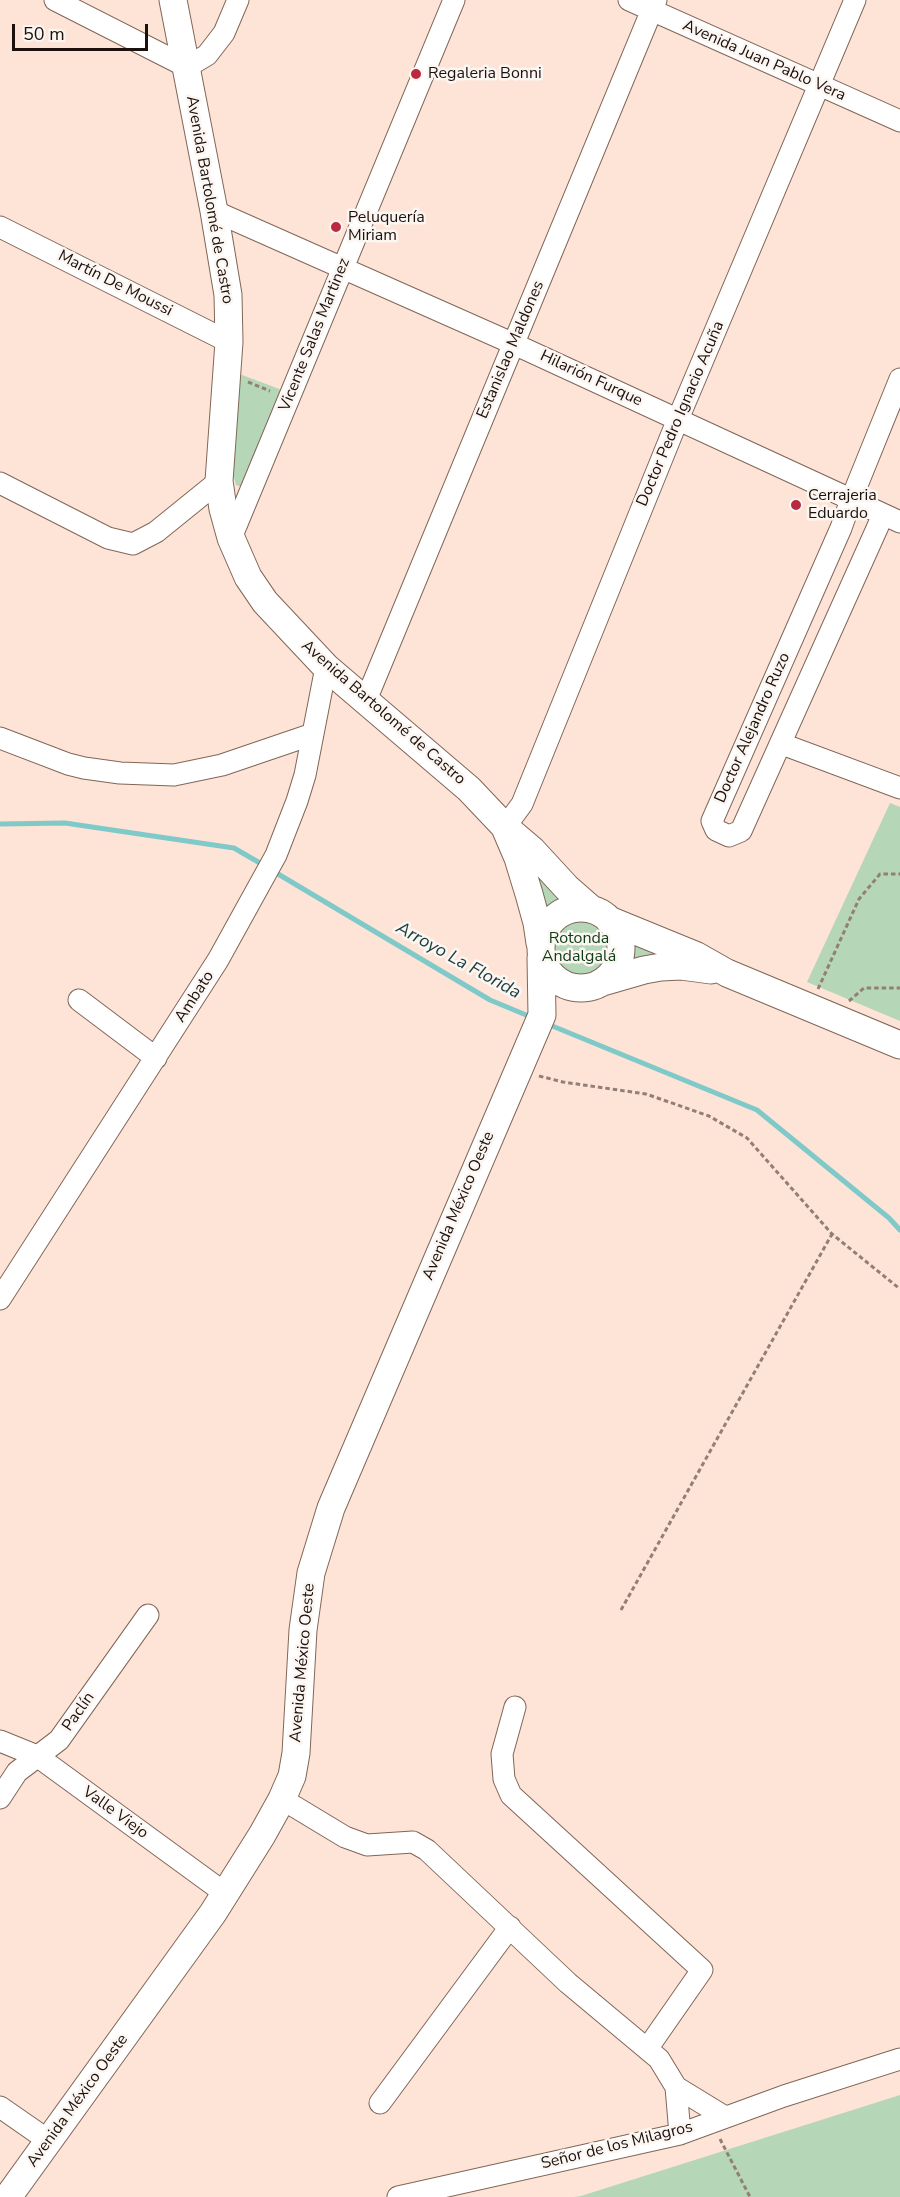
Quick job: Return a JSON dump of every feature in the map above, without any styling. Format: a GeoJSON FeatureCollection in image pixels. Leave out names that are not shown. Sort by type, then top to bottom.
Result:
{"type":"FeatureCollection","features":[{"type":"Feature","properties":{"kind":"main road","name":"Avenida Bartolomé de Castro"},"geometry":{"type":"LineString","coordinates":[[173,0],[228,295],[229,342],[219,481],[223,509],[231,538],[248,577],[265,602],[326,667],[463,783],[505,827],[532,850],[567,888],[600,914],[697,956],[727,973],[900,1045]]}},
{"type":"Feature","properties":{"kind":"main road","name":"Avenida Bartolomé de Castro"},"geometry":{"type":"LineString","coordinates":[[505,827],[526,885],[537,923],[541,950]]}},
{"type":"Feature","properties":{"kind":"main road"},"geometry":{"type":"LineString","coordinates":[[542,1015],[600,984],[618,965],[621,950],[616,929],[600,914],[576,907],[556,915],[547,925],[541,950],[550,974],[562,984],[582,988],[600,984]]}},
{"type":"Feature","properties":{"kind":"main road","name":"Avenida México Oeste"},"geometry":{"type":"LineString","coordinates":[[8,2197],[226,1894],[282,1799],[292,1776],[296,1753],[303,1630],[310,1573],[331,1508],[542,1015],[541,950]]}},
{"type":"Feature","properties":{"kind":"main road","name":"Avenida Bartolomé de Castro"},"geometry":{"type":"LineString","coordinates":[[600,984],[636,971],[661,968],[700,968],[727,973]]}},
{"type":"Feature","properties":{"kind":"street"},"geometry":{"type":"LineString","coordinates":[[55,0],[187,67],[207,55],[224,33],[238,0]]}},
{"type":"Feature","properties":{"kind":"street","name":"Vicente Salas Martinez"},"geometry":{"type":"LineString","coordinates":[[231,538],[454,0]]}},
{"type":"Feature","properties":{"kind":"street","name":"Avenida Juan Pablo Vera"},"geometry":{"type":"LineString","coordinates":[[628,0],[654,5],[819,86],[900,121]]}},
{"type":"Feature","properties":{"kind":"street","name":"Doctor Pedro Ignacio Acuña"},"geometry":{"type":"LineString","coordinates":[[505,827],[522,804],[678,419],[855,0]]}},
{"type":"Feature","properties":{"kind":"street","name":"Estanislao Maldones"},"geometry":{"type":"LineString","coordinates":[[366,700],[654,5]]}},
{"type":"Feature","properties":{"kind":"street","name":"Hilarión Furque"},"geometry":{"type":"LineString","coordinates":[[214,211],[514,344],[892,518]]}},
{"type":"Feature","properties":{"kind":"street","name":"Martín De Moussi"},"geometry":{"type":"LineString","coordinates":[[0,227],[229,342]]}},
{"type":"Feature","properties":{"kind":"street","name":"Doctor Alejandro Ruzo"},"geometry":{"type":"LineString","coordinates":[[892,518],[741,831],[729,836],[716,830],[712,821],[842,528],[900,379]]}},
{"type":"Feature","properties":{"kind":"street"},"geometry":{"type":"LineString","coordinates":[[0,483],[108,538],[133,544],[156,532],[219,481]]}},
{"type":"Feature","properties":{"kind":"street","name":"Ambato"},"geometry":{"type":"LineString","coordinates":[[0,1299],[218,960],[276,855],[297,801],[326,667]]}},
{"type":"Feature","properties":{"kind":"street"},"geometry":{"type":"LineString","coordinates":[[0,739],[76,766],[120,773],[174,775],[222,765],[313,734]]}},
{"type":"Feature","properties":{"kind":"street"},"geometry":{"type":"LineString","coordinates":[[782,744],[900,788]]}},
{"type":"Feature","properties":{"kind":"street"},"geometry":{"type":"LineString","coordinates":[[79,1000],[156,1058]]}},
{"type":"Feature","properties":{"kind":"street","name":"Paclín"},"geometry":{"type":"LineString","coordinates":[[0,1798],[17,1772],[59,1740],[148,1615]]}},
{"type":"Feature","properties":{"kind":"street"},"geometry":{"type":"LineString","coordinates":[[515,1707],[502,1754],[504,1779],[511,1795],[702,1970],[647,2049]]}},
{"type":"Feature","properties":{"kind":"street","name":"Valle Viejo"},"geometry":{"type":"LineString","coordinates":[[0,1741],[37,1756],[226,1894]]}},
{"type":"Feature","properties":{"kind":"street"},"geometry":{"type":"LineString","coordinates":[[282,1799],[345,1836],[367,1845],[413,1842],[428,1850],[568,1983],[659,2059],[676,2087],[718,2119]]}},
{"type":"Feature","properties":{"kind":"street"},"geometry":{"type":"LineString","coordinates":[[380,2103],[510,1927]]}},
{"type":"Feature","properties":{"kind":"street","name":"Señor de los Milagros"},"geometry":{"type":"LineString","coordinates":[[398,2197],[680,2134],[718,2119],[900,2059]]}},
{"type":"Feature","properties":{"kind":"street"},"geometry":{"type":"LineString","coordinates":[[676,2087],[680,2134]]}},
{"type":"Feature","properties":{"kind":"street"},"geometry":{"type":"LineString","coordinates":[[0,2107],[48,2141]]}},
{"type":"Feature","properties":{"kind":"path"},"geometry":{"type":"LineString","coordinates":[[227,374],[288,398]]}},
{"type":"Feature","properties":{"kind":"path"},"geometry":{"type":"LineString","coordinates":[[821,1012],[859,899],[880,874],[900,874]]}},
{"type":"Feature","properties":{"kind":"path"},"geometry":{"type":"LineString","coordinates":[[821,1012],[864,988],[900,988]]}},
{"type":"Feature","properties":{"kind":"path"},"geometry":{"type":"LineString","coordinates":[[517,1070],[563,1082],[645,1094],[709,1116],[747,1138],[832,1234],[900,1289]]}},
{"type":"Feature","properties":{"kind":"path"},"geometry":{"type":"LineString","coordinates":[[621,1610],[832,1234]]}},
{"type":"Feature","properties":{"kind":"path"},"geometry":{"type":"LineString","coordinates":[[718,2119],[750,2197]]}},
{"type":"Feature","properties":{"kind":"green space"},"geometry":{"type":"Polygon","coordinates":[[[237,373],[282,390],[241,487],[236,485],[231,467],[237,373]]]}},
{"type":"Feature","properties":{"kind":"green space"},"geometry":{"type":"Polygon","coordinates":[[[890,803],[900,807],[900,1021],[807,982],[890,803]]]}},
{"type":"Feature","properties":{"kind":"green space"},"geometry":{"type":"Polygon","coordinates":[[[525,856],[566,897],[544,909],[525,856]]]}},
{"type":"Feature","properties":{"kind":"green space","name":"Rotonda Andalgalá"},"geometry":{"type":"Polygon","coordinates":[[[574,918],[586,918],[602,926],[608,936],[610,948],[608,960],[602,970],[586,978],[574,978],[558,970],[550,954],[550,942],[558,926],[574,918]]]}},
{"type":"Feature","properties":{"kind":"green space"},"geometry":{"type":"Polygon","coordinates":[[[633,940],[673,956],[630,962],[633,940]]]}},
{"type":"Feature","properties":{"kind":"green space"},"geometry":{"type":"Polygon","coordinates":[[[900,2095],[900,2197],[574,2197],[581,2196],[900,2095]]]}},
{"type":"Feature","properties":{"kind":"waterway","name":"Arroyo La Florida"},"geometry":{"type":"LineString","coordinates":[[0,824],[65,823],[234,848],[265,866]]}},
{"type":"Feature","properties":{"kind":"waterway","name":"Arroyo La Florida"},"geometry":{"type":"LineString","coordinates":[[273,871],[490,1000],[531,1017]]}},
{"type":"Feature","properties":{"kind":"waterway","name":"Arroyo La Florida"},"geometry":{"type":"LineString","coordinates":[[545,1023],[757,1110],[889,1218],[900,1230]]}},
{"type":"Feature","properties":{"kind":"place","name":"Regaleria Bonni"},"geometry":{"type":"Point","coordinates":[416,74]}},
{"type":"Feature","properties":{"kind":"place","name":"Peluquería Miriam"},"geometry":{"type":"Point","coordinates":[336,227]}},
{"type":"Feature","properties":{"kind":"place","name":"Cerrajeria Eduardo"},"geometry":{"type":"Point","coordinates":[796,505]}}]}
